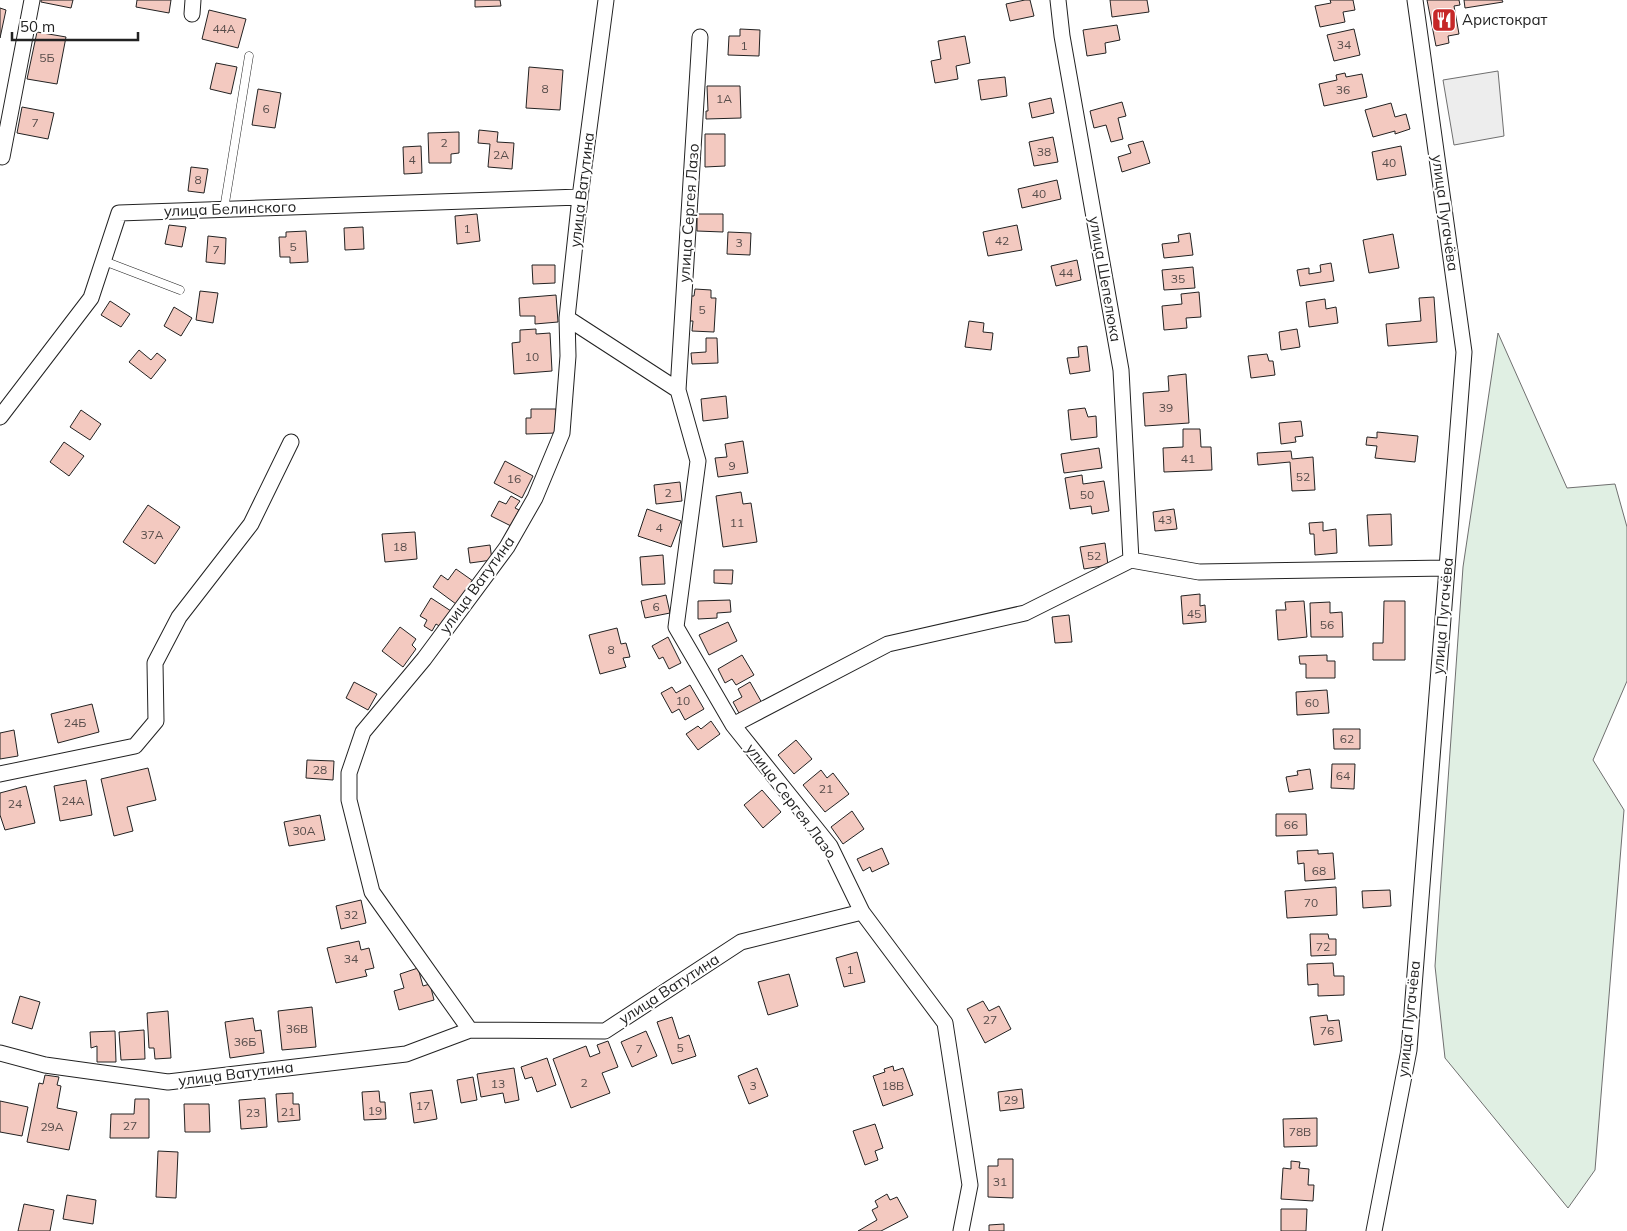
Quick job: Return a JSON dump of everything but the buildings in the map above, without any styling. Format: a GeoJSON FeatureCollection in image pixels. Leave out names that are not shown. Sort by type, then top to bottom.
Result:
{"type":"FeatureCollection","features":[{"type":"Feature","properties":{"kind":"street"},"geometry":{"type":"LineString","coordinates":[[2,157],[32,0]]}},
{"type":"Feature","properties":{"kind":"street","name":"улица Ватутина"},"geometry":{"type":"LineString","coordinates":[[470,1030],[372,892],[349,800],[349,773],[363,732],[424,658],[507,547],[535,498],[562,434],[568,356],[567,318],[580,197],[606,0]]}},
{"type":"Feature","properties":{"kind":"street","name":"улица Шепелюка"},"geometry":{"type":"LineString","coordinates":[[1058,0],[1062,36],[1121,370],[1131,560]]}},
{"type":"Feature","properties":{"kind":"street","name":"улица Пугачёва"},"geometry":{"type":"LineString","coordinates":[[1374,1231],[1408,1050],[1464,352],[1415,0]]}},
{"type":"Feature","properties":{"kind":"street","name":"улица Сергея Лазо"},"geometry":{"type":"LineString","coordinates":[[700,36],[678,390],[698,461],[676,627],[733,725],[830,846],[862,912],[945,1023],[970,1185],[961,1231]]}},
{"type":"Feature","properties":{"kind":"street","name":"улица Белинского"},"geometry":{"type":"LineString","coordinates":[[0,417],[91,298],[119,213],[580,197]]}},
{"type":"Feature","properties":{"kind":"street"},"geometry":{"type":"LineString","coordinates":[[567,318],[678,390]]}},
{"type":"Feature","properties":{"kind":"street"},"geometry":{"type":"LineString","coordinates":[[0,774],[135,746],[156,721],[155,663],[179,617],[251,524],[291,442]]}},
{"type":"Feature","properties":{"kind":"street"},"geometry":{"type":"LineString","coordinates":[[733,725],[888,644],[1025,613],[1131,560],[1199,572],[1447,568]]}},
{"type":"Feature","properties":{"kind":"street","name":"улица Ватутина"},"geometry":{"type":"LineString","coordinates":[[0,1054],[45,1066],[168,1082],[406,1054],[470,1030],[605,1031],[742,942],[862,912]]}},
{"type":"Feature","properties":{"kind":"lane"},"geometry":{"type":"LineString","coordinates":[[224,209],[249,56]]}},
{"type":"Feature","properties":{"kind":"lane"},"geometry":{"type":"LineString","coordinates":[[104,261],[180,290]]}},
{"type":"Feature","properties":{"kind":"green space"},"geometry":{"type":"Polygon","coordinates":[[[1498,333],[1567,488],[1615,484],[1627,527],[1627,681],[1593,760],[1624,810],[1595,1170],[1568,1208],[1445,1058],[1435,966],[1463,567],[1498,333]]]}},
{"type":"Feature","properties":{"kind":"shaded area"},"geometry":{"type":"Polygon","coordinates":[[[1498,71],[1504,136],[1454,145],[1443,80],[1498,71]]]}},
{"type":"Feature","properties":{"kind":"place","name":"Аристократ"},"geometry":{"type":"Point","coordinates":[1444,20]}}]}
